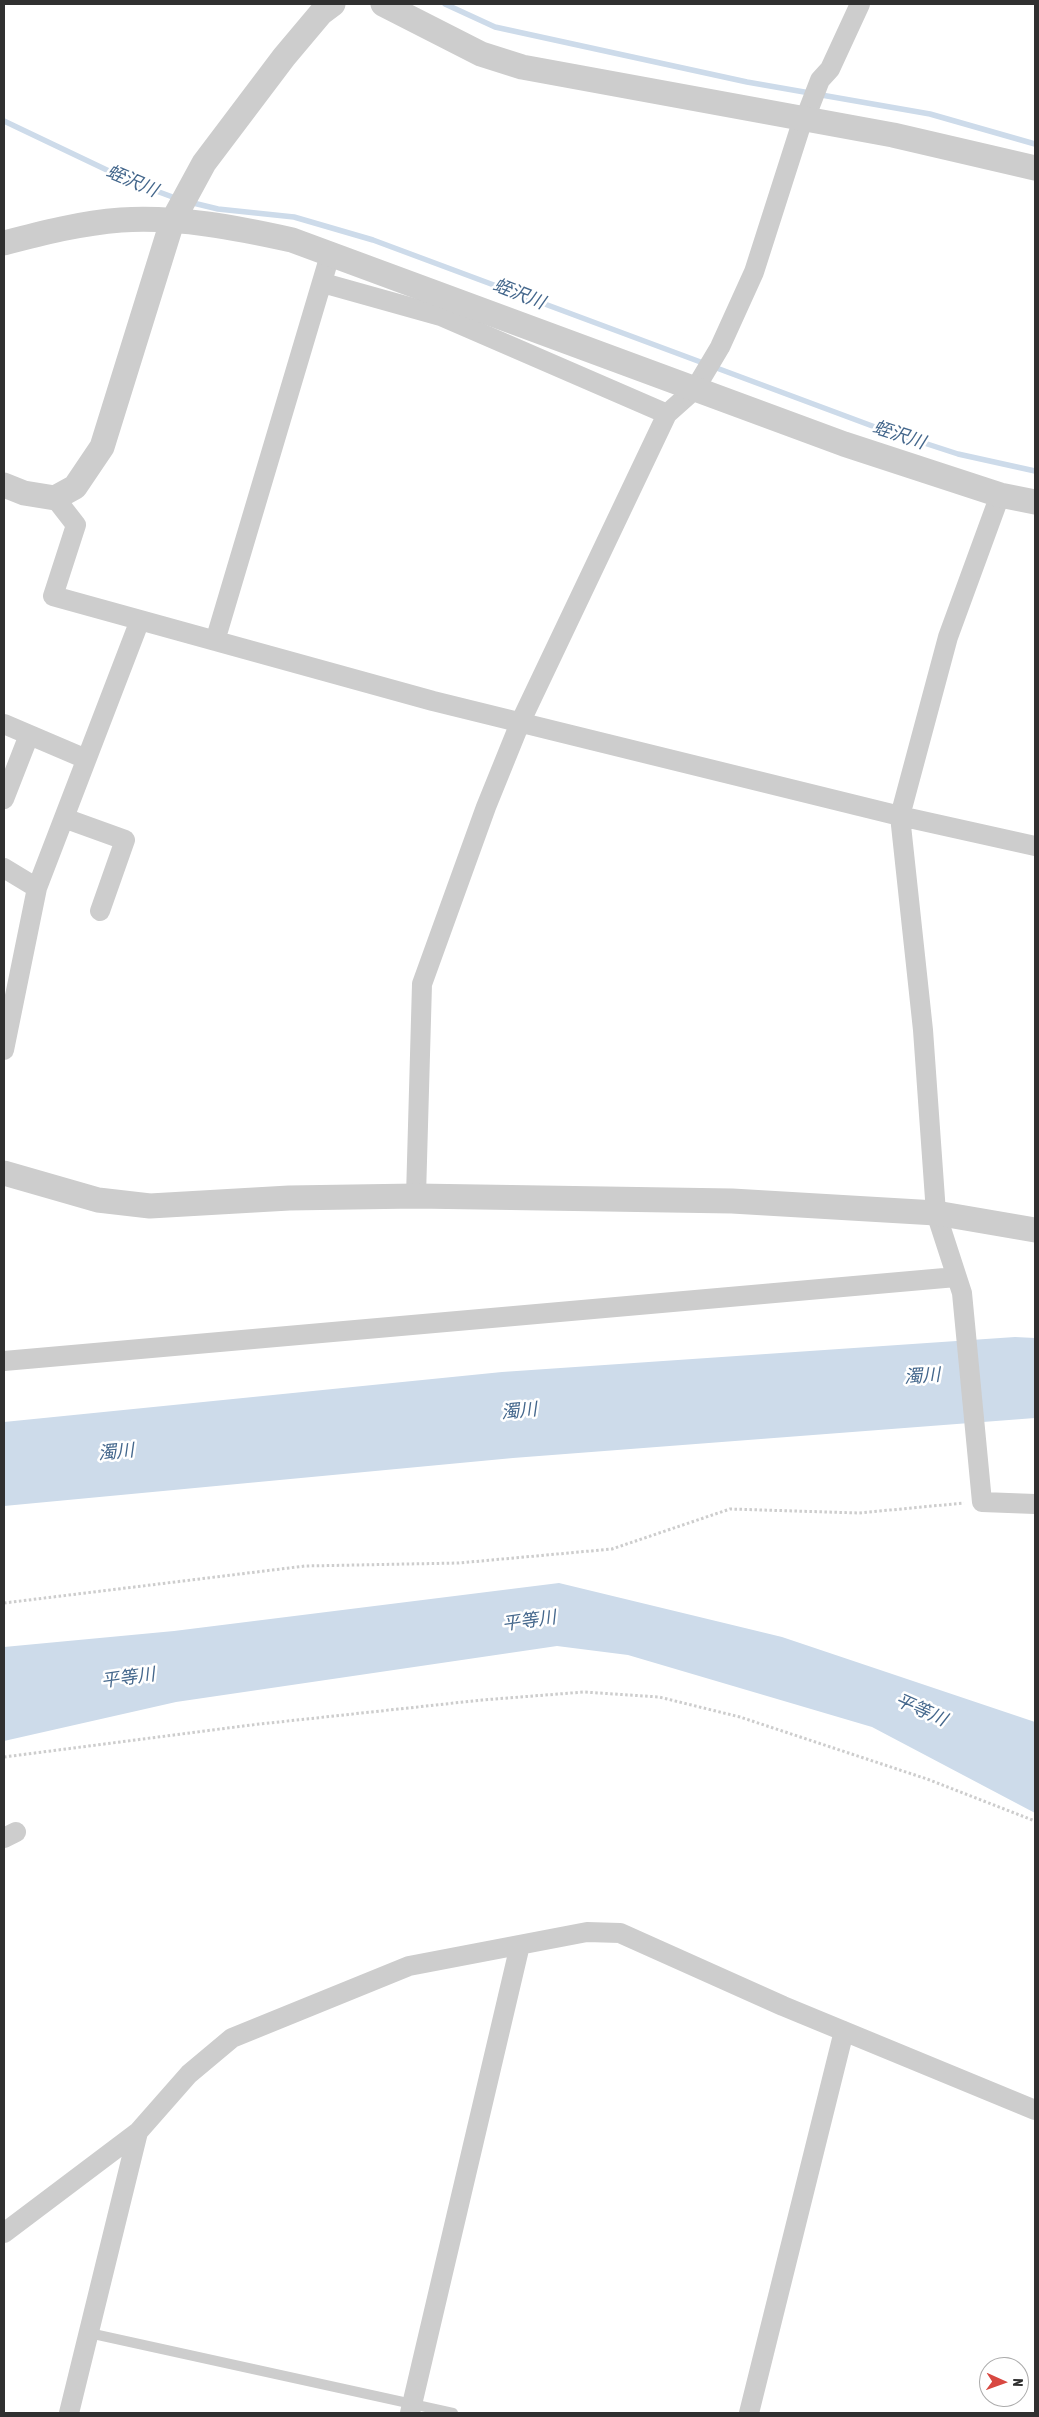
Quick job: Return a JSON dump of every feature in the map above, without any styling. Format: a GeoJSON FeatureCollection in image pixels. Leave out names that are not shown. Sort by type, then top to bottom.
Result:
{"type":"FeatureCollection","features":[{"type":"Feature","properties":{"kind":"street"},"geometry":{"type":"LineString","coordinates":[[5,490],[55,498],[75,487],[102,447],[180,207],[204,162],[284,57],[321,13],[333,4]]}},
{"type":"Feature","properties":{"kind":"street"},"geometry":{"type":"LineString","coordinates":[[383,4],[482,54],[522,67],[806,115],[1035,168]]}},
{"type":"Feature","properties":{"kind":"street"},"geometry":{"type":"LineString","coordinates":[[416,1196],[422,984],[486,807],[520,723],[667,414],[699,383],[716,354],[754,272],[806,115],[820,80],[830,69],[860,4]]}},
{"type":"Feature","properties":{"kind":"street"},"geometry":{"type":"LineString","coordinates":[[4,242],[63,228],[121,220],[180,207],[238,228],[292,240],[330,254],[416,298],[441,316],[667,414]]}},
{"type":"Feature","properties":{"kind":"street"},"geometry":{"type":"LineString","coordinates":[[215,641],[323,283],[330,254]]}},
{"type":"Feature","properties":{"kind":"street"},"geometry":{"type":"LineString","coordinates":[[323,283],[416,298],[699,383],[930,474],[1000,495],[1035,502]]}},
{"type":"Feature","properties":{"kind":"street"},"geometry":{"type":"LineString","coordinates":[[1000,495],[948,637],[900,816],[923,1030],[936,1213],[959,1285],[982,1493],[1035,1504]]}},
{"type":"Feature","properties":{"kind":"street"},"geometry":{"type":"LineString","coordinates":[[55,498],[76,525],[53,596],[520,723],[900,816],[1035,846]]}},
{"type":"Feature","properties":{"kind":"street"},"geometry":{"type":"LineString","coordinates":[[4,1050],[37,888],[140,620]]}},
{"type":"Feature","properties":{"kind":"street"},"geometry":{"type":"LineString","coordinates":[[4,724],[86,760]]}},
{"type":"Feature","properties":{"kind":"street"},"geometry":{"type":"LineString","coordinates":[[4,799],[29,735]]}},
{"type":"Feature","properties":{"kind":"street"},"geometry":{"type":"LineString","coordinates":[[64,818],[125,840],[100,911]]}},
{"type":"Feature","properties":{"kind":"street"},"geometry":{"type":"LineString","coordinates":[[4,868],[37,888]]}},
{"type":"Feature","properties":{"kind":"street"},"geometry":{"type":"LineString","coordinates":[[4,1173],[98,1200],[150,1206],[289,1198],[416,1196],[732,1201],[936,1213],[1035,1230]]}},
{"type":"Feature","properties":{"kind":"street"},"geometry":{"type":"LineString","coordinates":[[4,1361],[959,1285]]}},
{"type":"Feature","properties":{"kind":"street"},"geometry":{"type":"LineString","coordinates":[[4,2233],[138,2132],[189,2074],[232,2038],[409,1966],[588,1932],[620,1933],[844,2031],[1035,2110]]}},
{"type":"Feature","properties":{"kind":"street"},"geometry":{"type":"LineString","coordinates":[[411,2408],[520,1945]]}},
{"type":"Feature","properties":{"kind":"street"},"geometry":{"type":"LineString","coordinates":[[748,2413],[844,2031]]}},
{"type":"Feature","properties":{"kind":"street"},"geometry":{"type":"LineString","coordinates":[[70,2413],[138,2132]]}},
{"type":"Feature","properties":{"kind":"lane"},"geometry":{"type":"LineString","coordinates":[[89,2333],[411,2408],[453,2413]]}},
{"type":"Feature","properties":{"kind":"path"},"geometry":{"type":"LineString","coordinates":[[4,1603],[305,1566],[459,1564],[612,1549],[730,1509],[859,1513],[982,1493]]}},
{"type":"Feature","properties":{"kind":"path"},"geometry":{"type":"LineString","coordinates":[[4,1756],[260,1724],[482,1700],[584,1692],[659,1697],[740,1717],[928,1779],[1035,1821]]}},
{"type":"Feature","properties":{"kind":"water","name":"濁川"},"geometry":{"type":"Polygon","coordinates":[[[1015,1337],[1035,1338],[1035,1418],[513,1458],[4,1506],[4,1422],[502,1372],[1015,1337]]]}},
{"type":"Feature","properties":{"kind":"water","name":"平等川"},"geometry":{"type":"Polygon","coordinates":[[[559,1583],[782,1637],[1035,1722],[1035,1813],[872,1727],[628,1655],[557,1646],[176,1702],[4,1741],[4,1647],[174,1631],[559,1583]]]}},
{"type":"Feature","properties":{"kind":"waterway"},"geometry":{"type":"LineString","coordinates":[[445,4],[495,27],[747,82],[930,114],[1035,144]]}},
{"type":"Feature","properties":{"kind":"waterway","name":"蛭沢川"},"geometry":{"type":"LineString","coordinates":[[4,121],[132,182],[178,199]]}},
{"type":"Feature","properties":{"kind":"waterway","name":"蛭沢川"},"geometry":{"type":"LineString","coordinates":[[189,202],[218,209],[294,217],[373,240],[875,427],[958,454],[1035,471]]}}]}
